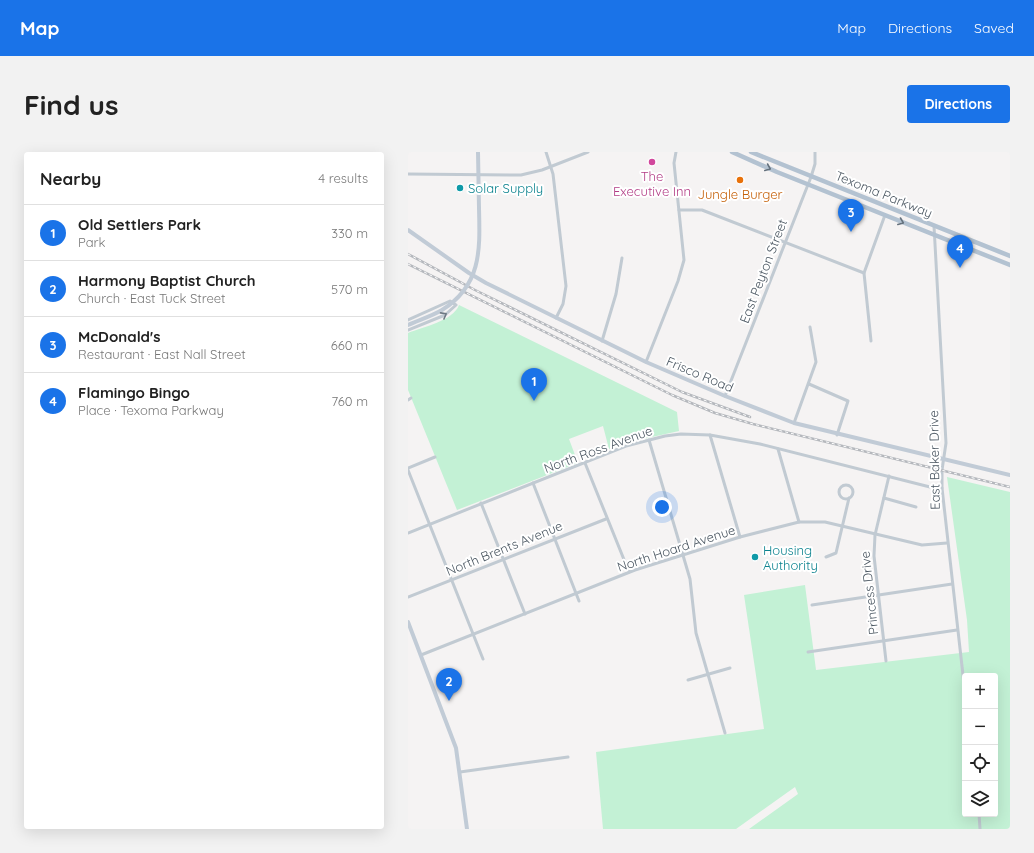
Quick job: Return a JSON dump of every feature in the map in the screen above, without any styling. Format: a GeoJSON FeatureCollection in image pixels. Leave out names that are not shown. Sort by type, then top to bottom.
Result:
{"type":"FeatureCollection","features":[{"type":"Feature","properties":{"kind":"main road","name":"Texoma Parkway"},"geometry":{"type":"LineString","coordinates":[[732,152],[1010,265]]}},
{"type":"Feature","properties":{"kind":"main road","name":"Texoma Parkway"},"geometry":{"type":"LineString","coordinates":[[751,152],[1010,256]]}},
{"type":"Feature","properties":{"kind":"street"},"geometry":{"type":"LineString","coordinates":[[408,325],[442,310],[463,292],[476,270],[479,251],[478,152]]}},
{"type":"Feature","properties":{"kind":"street"},"geometry":{"type":"LineString","coordinates":[[546,152],[552,167],[566,286],[563,304],[556,318]]}},
{"type":"Feature","properties":{"kind":"street"},"geometry":{"type":"LineString","coordinates":[[408,174],[521,175],[552,167],[588,152]]}},
{"type":"Feature","properties":{"kind":"street"},"geometry":{"type":"LineString","coordinates":[[646,362],[682,268],[684,252],[674,163],[676,152]]}},
{"type":"Feature","properties":{"kind":"street","name":"East Peyton Street"},"geometry":{"type":"LineString","coordinates":[[725,396],[811,177],[815,164],[815,152]]}},
{"type":"Feature","properties":{"kind":"street"},"geometry":{"type":"LineString","coordinates":[[679,210],[702,210],[864,272]]}},
{"type":"Feature","properties":{"kind":"street"},"geometry":{"type":"LineString","coordinates":[[871,341],[864,272],[885,215]]}},
{"type":"Feature","properties":{"kind":"street","name":"East Baker Drive"},"geometry":{"type":"LineString","coordinates":[[934,226],[946,443],[942,470],[942,488],[963,673]]}},
{"type":"Feature","properties":{"kind":"street","name":"Frisco Road"},"geometry":{"type":"LineString","coordinates":[[408,230],[469,273],[602,341],[646,362],[725,396],[794,423],[837,435],[1010,475]]}},
{"type":"Feature","properties":{"kind":"street"},"geometry":{"type":"LineString","coordinates":[[602,341],[616,294],[622,258]]}},
{"type":"Feature","properties":{"kind":"street"},"geometry":{"type":"LineString","coordinates":[[408,320],[450,301],[456,305],[445,315],[408,330]]}},
{"type":"Feature","properties":{"kind":"street"},"geometry":{"type":"LineString","coordinates":[[794,423],[816,362],[810,326]]}},
{"type":"Feature","properties":{"kind":"street"},"geometry":{"type":"LineString","coordinates":[[809,384],[848,401],[837,435]]}},
{"type":"Feature","properties":{"kind":"street","name":"North Ross Avenue"},"geometry":{"type":"LineString","coordinates":[[408,533],[584,463],[649,440],[681,434],[710,435],[778,449],[934,488],[942,488]]}},
{"type":"Feature","properties":{"kind":"street"},"geometry":{"type":"LineString","coordinates":[[710,435],[740,537]]}},
{"type":"Feature","properties":{"kind":"street"},"geometry":{"type":"LineString","coordinates":[[649,440],[683,555],[693,595],[696,633],[725,733]]}},
{"type":"Feature","properties":{"kind":"street"},"geometry":{"type":"LineString","coordinates":[[778,449],[799,522]]}},
{"type":"Feature","properties":{"kind":"street"},"geometry":{"type":"LineString","coordinates":[[435,457],[408,469],[483,659]]}},
{"type":"Feature","properties":{"kind":"street"},"geometry":{"type":"LineString","coordinates":[[584,463],[628,572]]}},
{"type":"Feature","properties":{"kind":"street","name":"Princess Drive"},"geometry":{"type":"LineString","coordinates":[[886,660],[874,556],[875,534],[889,476]]}},
{"type":"Feature","properties":{"kind":"street"},"geometry":{"type":"LineString","coordinates":[[533,483],[579,601]]}},
{"type":"Feature","properties":{"kind":"street"},"geometry":{"type":"LineString","coordinates":[[826,557],[836,554],[852,494],[851,488],[846,485],[842,486],[839,490],[839,495],[845,499],[850,498]]}},
{"type":"Feature","properties":{"kind":"street"},"geometry":{"type":"LineString","coordinates":[[884,498],[916,507]]}},
{"type":"Feature","properties":{"kind":"street"},"geometry":{"type":"LineString","coordinates":[[481,503],[525,614]]}},
{"type":"Feature","properties":{"kind":"street","name":"North Brents Avenue"},"geometry":{"type":"LineString","coordinates":[[408,596],[606,519]]}},
{"type":"Feature","properties":{"kind":"street","name":"North Hoard Avenue"},"geometry":{"type":"LineString","coordinates":[[421,655],[628,572],[740,537],[799,522],[820,522],[922,545],[947,543]]}},
{"type":"Feature","properties":{"kind":"street"},"geometry":{"type":"LineString","coordinates":[[812,605],[952,584]]}},
{"type":"Feature","properties":{"kind":"street"},"geometry":{"type":"LineString","coordinates":[[408,622],[456,748],[466,829]]}},
{"type":"Feature","properties":{"kind":"street"},"geometry":{"type":"LineString","coordinates":[[808,652],[958,630]]}},
{"type":"Feature","properties":{"kind":"street"},"geometry":{"type":"LineString","coordinates":[[688,680],[730,668]]}},
{"type":"Feature","properties":{"kind":"street"},"geometry":{"type":"LineString","coordinates":[[460,772],[568,757]]}},
{"type":"Feature","properties":{"kind":"street"},"geometry":{"type":"LineString","coordinates":[[979,817],[980,829]]}},
{"type":"Feature","properties":{"kind":"green space"},"geometry":{"type":"Polygon","coordinates":[[[459,305],[677,412],[679,431],[634,441],[609,449],[603,426],[569,439],[578,463],[457,510],[408,390],[408,333],[444,319],[456,311],[459,305]]]}},
{"type":"Feature","properties":{"kind":"green space"},"geometry":{"type":"Polygon","coordinates":[[[947,477],[1010,492],[1010,829],[749,829],[798,794],[795,787],[736,829],[603,829],[596,752],[764,729],[744,595],[805,585],[816,670],[969,652],[967,620],[947,477]]]}},
{"type":"Feature","properties":{"kind":"railway"},"geometry":{"type":"LineString","coordinates":[[408,254],[475,290],[682,392],[750,417]]}},
{"type":"Feature","properties":{"kind":"railway"},"geometry":{"type":"LineString","coordinates":[[408,264],[672,395],[715,413],[753,424],[1010,487]]}},
{"type":"Feature","properties":{"kind":"place","name":"The Executive Inn"},"geometry":{"type":"Point","coordinates":[652,162]}},
{"type":"Feature","properties":{"kind":"place","name":"Jungle Burger"},"geometry":{"type":"Point","coordinates":[740,180]}},
{"type":"Feature","properties":{"kind":"place","name":"Solar Supply"},"geometry":{"type":"Point","coordinates":[460,188]}},
{"type":"Feature","properties":{"kind":"place","name":"McDonald's"},"geometry":{"type":"Point","coordinates":[851,232]}},
{"type":"Feature","properties":{"kind":"place","name":"Flamingo Bingo"},"geometry":{"type":"Point","coordinates":[960,268]}},
{"type":"Feature","properties":{"kind":"place","name":"Old Settlers Park"},"geometry":{"type":"Point","coordinates":[534,401]}},
{"type":"Feature","properties":{"kind":"place","name":"Housing Authority"},"geometry":{"type":"Point","coordinates":[755,557]}},
{"type":"Feature","properties":{"kind":"place","name":"Harmony Baptist Church"},"geometry":{"type":"Point","coordinates":[449,701]}}]}
